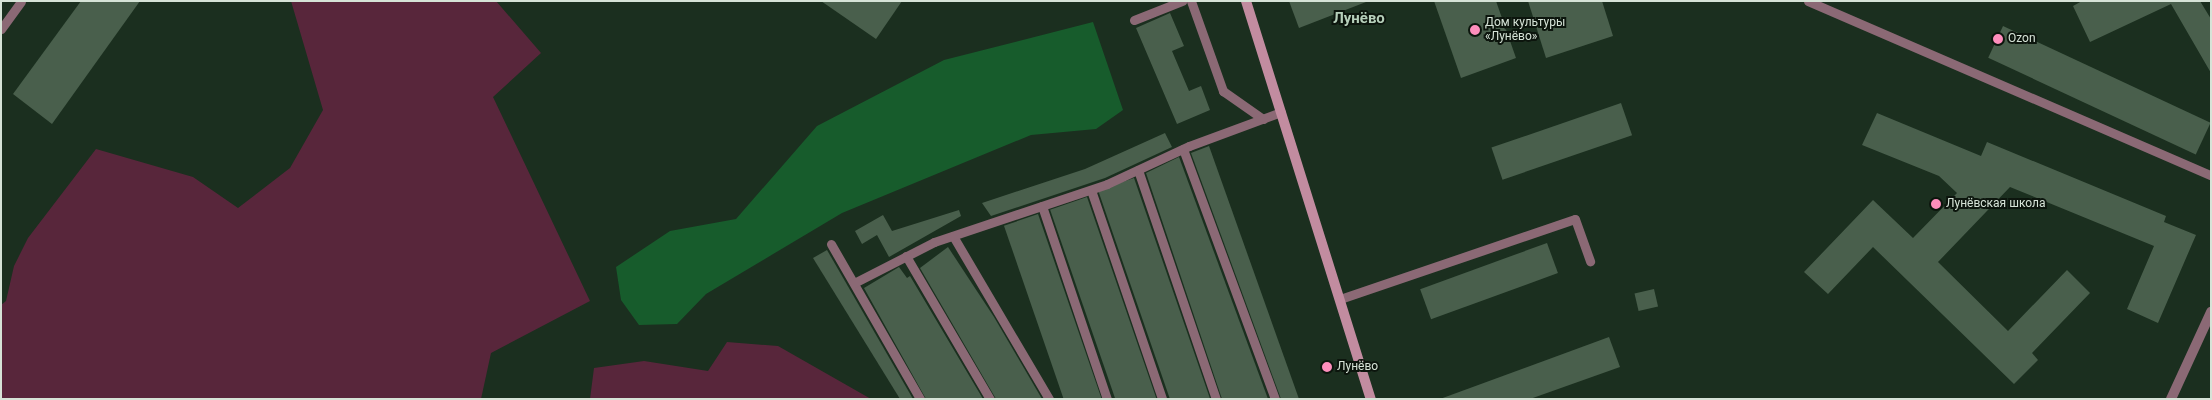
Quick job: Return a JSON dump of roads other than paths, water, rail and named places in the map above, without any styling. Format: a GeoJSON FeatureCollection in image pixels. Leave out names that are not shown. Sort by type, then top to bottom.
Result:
{"type":"FeatureCollection","features":[{"type":"Feature","properties":{"kind":"street"},"geometry":{"type":"LineString","coordinates":[[1246,1],[1371,399]]}},
{"type":"Feature","properties":{"kind":"street"},"geometry":{"type":"LineString","coordinates":[[2171,399],[2211,312]]}},
{"type":"Feature","properties":{"kind":"lane"},"geometry":{"type":"LineString","coordinates":[[1,29],[21,1]]}},
{"type":"Feature","properties":{"kind":"lane"},"geometry":{"type":"LineString","coordinates":[[1134,20],[1182,1]]}},
{"type":"Feature","properties":{"kind":"lane"},"geometry":{"type":"LineString","coordinates":[[1191,1],[1223,91],[1263,119]]}},
{"type":"Feature","properties":{"kind":"lane"},"geometry":{"type":"LineString","coordinates":[[1808,1],[2211,175]]}},
{"type":"Feature","properties":{"kind":"lane"},"geometry":{"type":"LineString","coordinates":[[854,283],[906,256],[953,236],[1091,190],[1183,149],[1282,112]]}},
{"type":"Feature","properties":{"kind":"lane"},"geometry":{"type":"LineString","coordinates":[[1183,149],[1275,399]]}},
{"type":"Feature","properties":{"kind":"lane"},"geometry":{"type":"LineString","coordinates":[[1138,170],[1216,399]]}},
{"type":"Feature","properties":{"kind":"lane"},"geometry":{"type":"LineString","coordinates":[[1091,190],[1162,399]]}},
{"type":"Feature","properties":{"kind":"lane"},"geometry":{"type":"LineString","coordinates":[[1042,206],[1107,399]]}},
{"type":"Feature","properties":{"kind":"lane"},"geometry":{"type":"LineString","coordinates":[[1340,299],[1575,218],[1590,261]]}},
{"type":"Feature","properties":{"kind":"lane"},"geometry":{"type":"LineString","coordinates":[[953,236],[1049,399]]}},
{"type":"Feature","properties":{"kind":"lane"},"geometry":{"type":"LineString","coordinates":[[832,244],[920,399]]}},
{"type":"Feature","properties":{"kind":"lane"},"geometry":{"type":"LineString","coordinates":[[906,256],[990,399]]}},
{"type":"Feature","properties":{"kind":"place","name":"Дом культуры «Лунёво»"},"geometry":{"type":"Point","coordinates":[1475,30]}},
{"type":"Feature","properties":{"kind":"place","name":"Ozon"},"geometry":{"type":"Point","coordinates":[1998,39]}},
{"type":"Feature","properties":{"kind":"place","name":"Лунёвская школа"},"geometry":{"type":"Point","coordinates":[1936,204]}},
{"type":"Feature","properties":{"kind":"place","name":"Лунёво"},"geometry":{"type":"Point","coordinates":[1327,367]}},
{"type":"Feature","properties":{"kind":"district","name":"Лунёво"},"geometry":{"type":"Point","coordinates":[1359,19]}}]}
